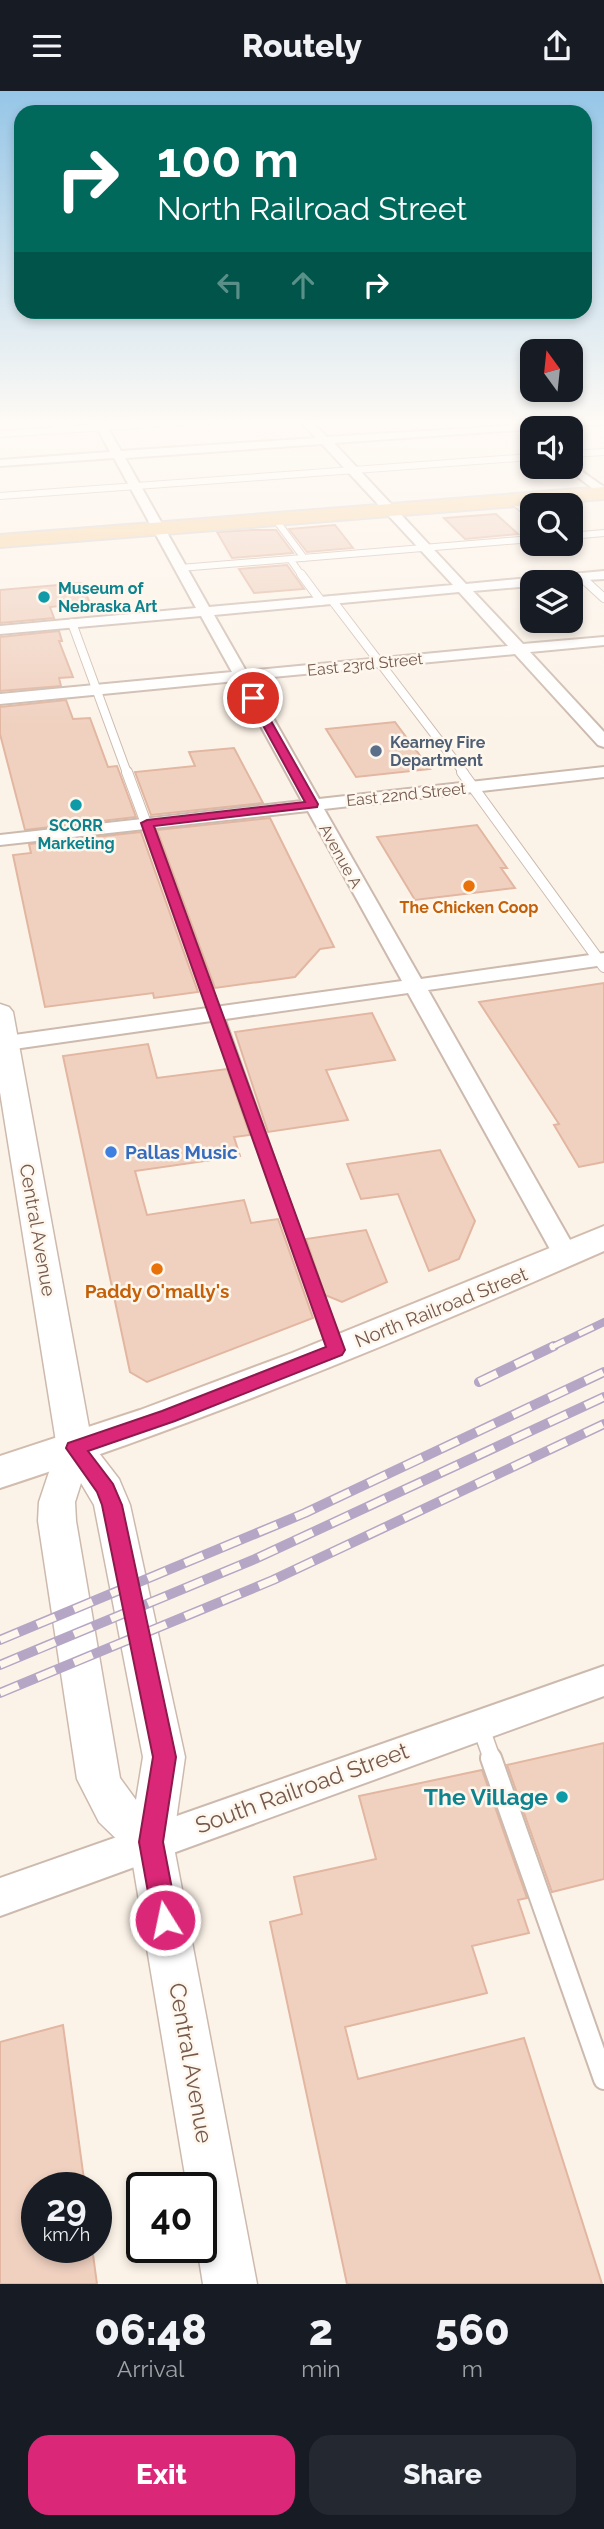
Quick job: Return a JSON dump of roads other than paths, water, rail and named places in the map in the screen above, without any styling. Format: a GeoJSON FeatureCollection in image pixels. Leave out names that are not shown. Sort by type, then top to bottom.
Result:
{"type":"FeatureCollection","features":[{"type":"Feature","properties":{"kind":"main road"},"geometry":{"type":"LineString","coordinates":[[0,541],[176,522]]}},
{"type":"Feature","properties":{"kind":"main road"},"geometry":{"type":"LineString","coordinates":[[0,532],[195,522]]}},
{"type":"Feature","properties":{"kind":"main road","name":"North Railroad Street"},"geometry":{"type":"LineString","coordinates":[[0,1472],[169,1416],[336,1350],[604,1238]]}},
{"type":"Feature","properties":{"kind":"street"},"geometry":{"type":"LineString","coordinates":[[403,522],[604,742]]}},
{"type":"Feature","properties":{"kind":"street","name":"Avenue A"},"geometry":{"type":"LineString","coordinates":[[155,524],[565,1254]]}},
{"type":"Feature","properties":{"kind":"street"},"geometry":{"type":"LineString","coordinates":[[583,577],[604,575]]}},
{"type":"Feature","properties":{"kind":"street"},"geometry":{"type":"LineString","coordinates":[[0,629],[520,583]]}},
{"type":"Feature","properties":{"kind":"street","name":"East 23rd Street"},"geometry":{"type":"LineString","coordinates":[[0,699],[604,641]]}},
{"type":"Feature","properties":{"kind":"street","name":"East 22nd Street"},"geometry":{"type":"LineString","coordinates":[[0,840],[604,772]]}},
{"type":"Feature","properties":{"kind":"street"},"geometry":{"type":"LineString","coordinates":[[3,1044],[414,985],[602,962]]}},
{"type":"Feature","properties":{"kind":"street","name":"Central Avenue"},"geometry":{"type":"LineString","coordinates":[[0,1012],[3,1044],[75,1448],[106,1489],[112,1505],[164,1757],[151,1842],[230,2284]]}},
{"type":"Feature","properties":{"kind":"street","name":"Central Avenue"},"geometry":{"type":"LineString","coordinates":[[75,1448],[57,1502],[57,1521],[99,1779],[106,1798],[120,1818],[151,1842]]}},
{"type":"Feature","properties":{"kind":"street","name":"South Railroad Street"},"geometry":{"type":"LineString","coordinates":[[0,1897],[604,1681]]}},
{"type":"Feature","properties":{"kind":"lane"},"geometry":{"type":"LineString","coordinates":[[277,522],[304,558]]}},
{"type":"Feature","properties":{"kind":"lane"},"geometry":{"type":"LineString","coordinates":[[583,535],[604,533]]}},
{"type":"Feature","properties":{"kind":"lane"},"geometry":{"type":"LineString","coordinates":[[180,568],[520,540]]}},
{"type":"Feature","properties":{"kind":"lane"},"geometry":{"type":"LineString","coordinates":[[290,559],[377,663],[474,787],[602,962]]}},
{"type":"Feature","properties":{"kind":"lane"},"geometry":{"type":"LineString","coordinates":[[583,579],[604,598]]}},
{"type":"Feature","properties":{"kind":"lane"},"geometry":{"type":"LineString","coordinates":[[72,623],[94,691],[147,823],[336,1350]]}},
{"type":"Feature","properties":{"kind":"lane"},"geometry":{"type":"LineString","coordinates":[[480,1725],[604,2079]]}},
{"type":"Feature","properties":{"kind":"railway"},"geometry":{"type":"LineString","coordinates":[[550,1348],[604,1322]]}},
{"type":"Feature","properties":{"kind":"railway"},"geometry":{"type":"LineString","coordinates":[[479,1382],[554,1346]]}},
{"type":"Feature","properties":{"kind":"railway"},"geometry":{"type":"LineString","coordinates":[[0,1640],[305,1513],[604,1372]]}},
{"type":"Feature","properties":{"kind":"railway"},"geometry":{"type":"LineString","coordinates":[[0,1665],[255,1559],[604,1397]]}},
{"type":"Feature","properties":{"kind":"railway"},"geometry":{"type":"LineString","coordinates":[[0,1693],[273,1580],[604,1424]]}},
{"type":"Feature","properties":{"kind":"place","name":"Museum of Nebraska Art"},"geometry":{"type":"Point","coordinates":[44,597]}},
{"type":"Feature","properties":{"kind":"place","name":"Kearney Fire Department"},"geometry":{"type":"Point","coordinates":[376,751]}},
{"type":"Feature","properties":{"kind":"place","name":"SCORR Marketing"},"geometry":{"type":"Point","coordinates":[76,805]}},
{"type":"Feature","properties":{"kind":"place","name":"The Chicken Coop"},"geometry":{"type":"Point","coordinates":[469,886]}},
{"type":"Feature","properties":{"kind":"place","name":"Pallas Music"},"geometry":{"type":"Point","coordinates":[111,1152]}},
{"type":"Feature","properties":{"kind":"place","name":"Paddy O'mally's"},"geometry":{"type":"Point","coordinates":[157,1269]}},
{"type":"Feature","properties":{"kind":"place","name":"The Village"},"geometry":{"type":"Point","coordinates":[562,1797]}}]}
